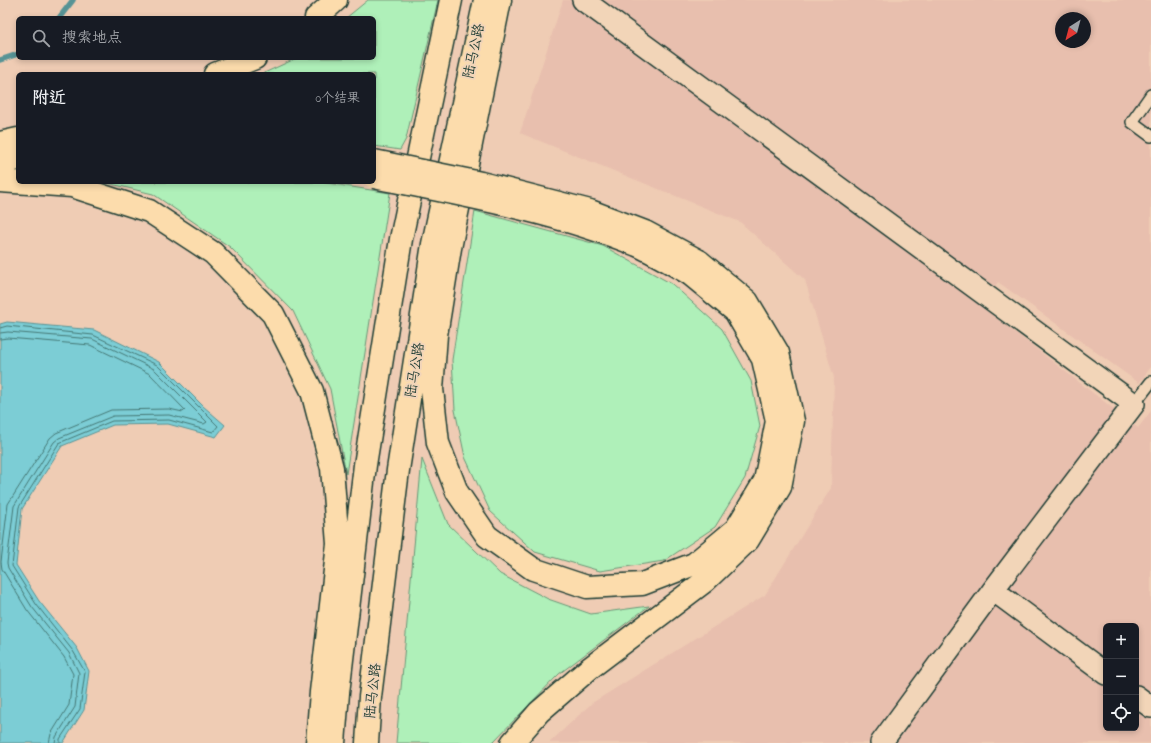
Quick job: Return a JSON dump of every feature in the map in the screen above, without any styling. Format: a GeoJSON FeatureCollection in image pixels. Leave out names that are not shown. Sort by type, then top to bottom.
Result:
{"type":"FeatureCollection","features":[{"type":"Feature","properties":{"kind":"highway"},"geometry":{"type":"LineString","coordinates":[[318,16],[336,0]]}},
{"type":"Feature","properties":{"kind":"highway"},"geometry":{"type":"LineString","coordinates":[[334,743],[338,694],[366,458],[401,239],[451,0]]}},
{"type":"Feature","properties":{"kind":"highway","name":"陆马公路"},"geometry":{"type":"LineString","coordinates":[[367,743],[370,697],[398,470],[432,252],[485,0]]}},
{"type":"Feature","properties":{"kind":"highway"},"geometry":{"type":"LineString","coordinates":[[376,177],[477,198],[585,226],[695,267],[735,311],[763,359],[777,421],[765,481],[736,529],[694,564],[642,584],[588,587],[533,569],[487,536],[457,492],[438,443],[432,389],[436,335],[450,248],[500,0]]}},
{"type":"Feature","properties":{"kind":"highway"},"geometry":{"type":"LineString","coordinates":[[221,72],[250,60]]}},
{"type":"Feature","properties":{"kind":"highway"},"geometry":{"type":"LineString","coordinates":[[0,143],[16,139]]}},
{"type":"Feature","properties":{"kind":"highway"},"geometry":{"type":"LineString","coordinates":[[0,164],[16,160]]}},
{"type":"Feature","properties":{"kind":"highway"},"geometry":{"type":"LineString","coordinates":[[376,161],[480,183],[590,211],[645,232],[747,301],[778,352],[793,421],[780,487],[748,540],[705,581],[597,664],[539,712],[512,743]]}},
{"type":"Feature","properties":{"kind":"highway"},"geometry":{"type":"LineString","coordinates":[[0,181],[16,182]]}},
{"type":"Feature","properties":{"kind":"highway"},"geometry":{"type":"LineString","coordinates":[[43,184],[72,186],[149,211],[213,253],[273,314],[312,391],[332,468],[338,544],[321,692],[317,743]]}},
{"type":"Feature","properties":{"kind":"street"},"geometry":{"type":"LineString","coordinates":[[583,0],[1134,404],[993,590],[881,743]]}},
{"type":"Feature","properties":{"kind":"street"},"geometry":{"type":"LineString","coordinates":[[993,590],[1103,672]]}},
{"type":"Feature","properties":{"kind":"street"},"geometry":{"type":"LineString","coordinates":[[1139,698],[1151,707]]}},
{"type":"Feature","properties":{"kind":"lane"},"geometry":{"type":"LineString","coordinates":[[1151,95],[1132,122],[1151,136]]}},
{"type":"Feature","properties":{"kind":"lane"},"geometry":{"type":"LineString","coordinates":[[1134,404],[1151,382]]}},
{"type":"Feature","properties":{"kind":"shaded area"},"geometry":{"type":"Polygon","coordinates":[[[563,0],[1151,0],[1151,367],[1139,383],[998,282],[981,306],[1138,428],[1151,411],[1151,743],[549,743],[592,703],[765,595],[831,488],[834,378],[805,280],[740,222],[520,133],[563,0]]]}},
{"type":"Feature","properties":{"kind":"green space"},"geometry":{"type":"Polygon","coordinates":[[[368,0],[438,0],[406,139],[400,150],[376,146],[376,72],[266,72],[293,60],[376,60],[376,16],[348,16],[368,0]]]}},
{"type":"Feature","properties":{"kind":"green space"},"geometry":{"type":"Polygon","coordinates":[[[111,184],[333,184],[390,193],[346,474],[330,389],[293,311],[230,247],[153,194],[111,184]]]}},
{"type":"Feature","properties":{"kind":"green space"},"geometry":{"type":"Polygon","coordinates":[[[475,211],[603,246],[672,284],[722,329],[751,381],[760,426],[745,478],[715,527],[664,561],[600,571],[535,552],[490,511],[465,457],[455,410],[452,360],[475,211]]]}},
{"type":"Feature","properties":{"kind":"green space"},"geometry":{"type":"Polygon","coordinates":[[[422,459],[448,524],[500,574],[548,599],[591,614],[649,606],[559,674],[492,743],[396,743],[422,459]]]}},
{"type":"Feature","properties":{"kind":"water"},"geometry":{"type":"Polygon","coordinates":[[[7,322],[94,330],[159,362],[203,406],[225,425],[216,437],[168,424],[113,425],[62,446],[22,509],[16,565],[39,601],[77,648],[89,671],[84,710],[63,743],[0,743],[0,324],[7,322]]]}},
{"type":"Feature","properties":{"kind":"waterway"},"geometry":{"type":"LineString","coordinates":[[61,16],[73,0]]}},
{"type":"Feature","properties":{"kind":"waterway"},"geometry":{"type":"LineString","coordinates":[[0,60],[16,55]]}}]}
